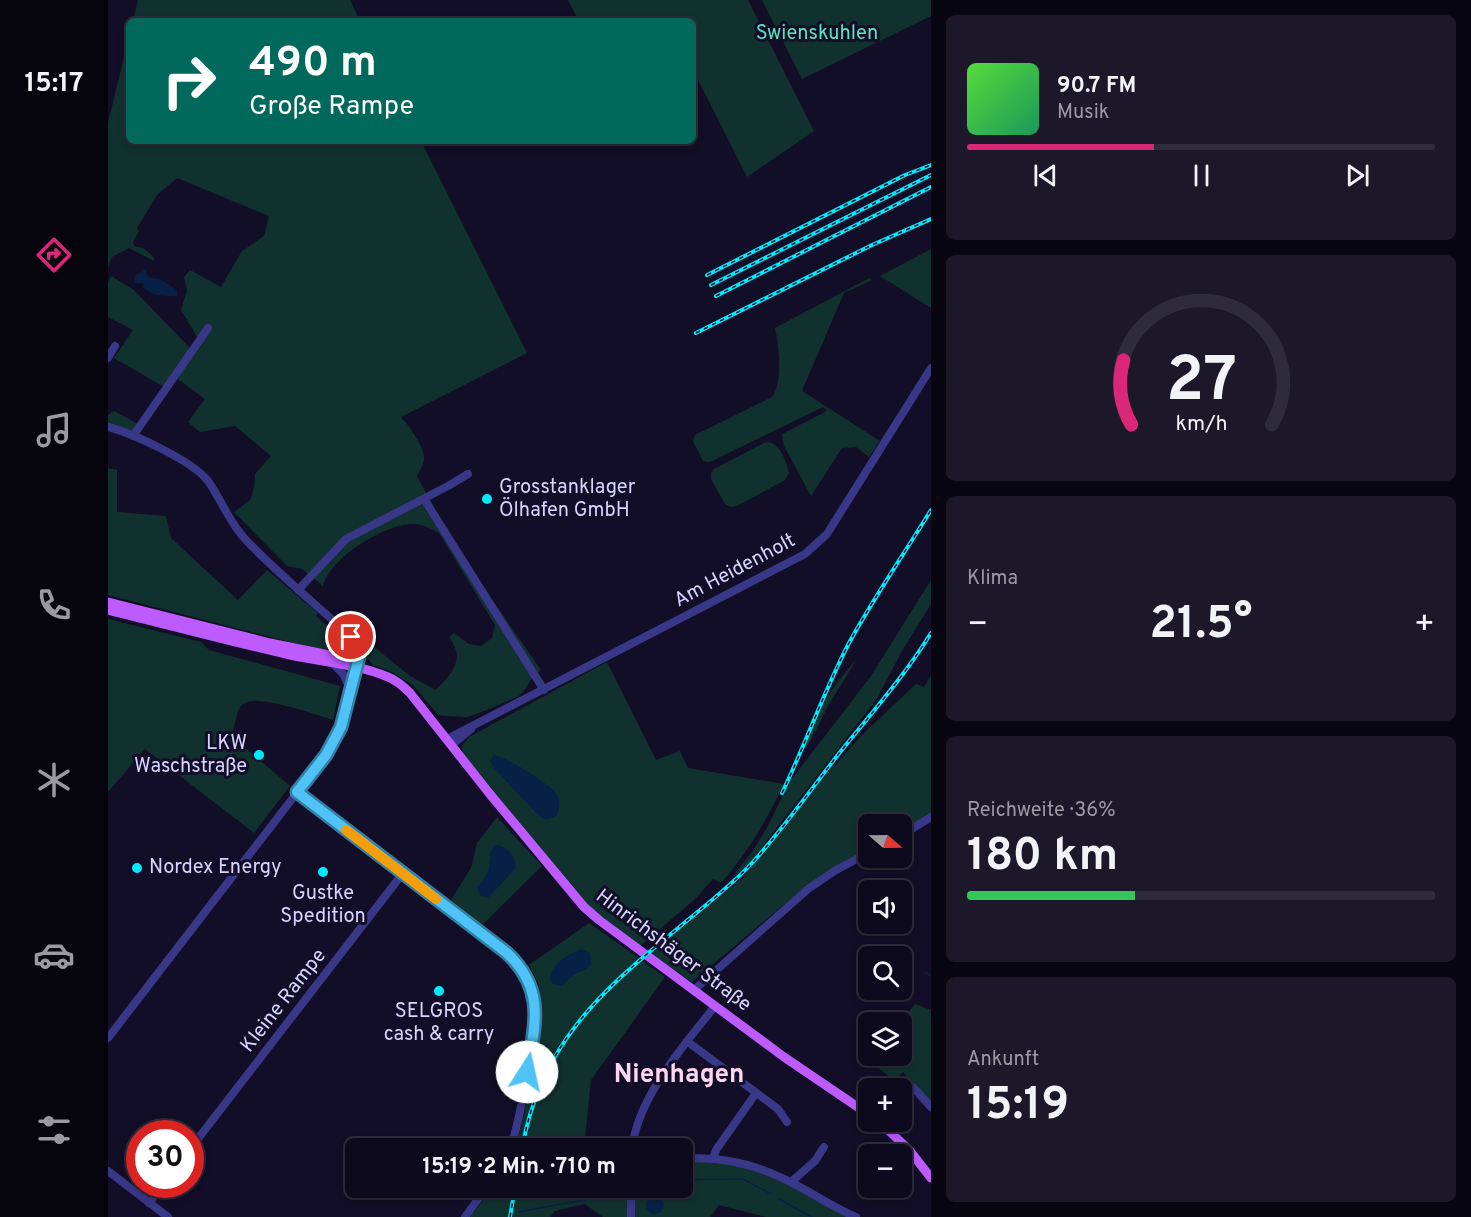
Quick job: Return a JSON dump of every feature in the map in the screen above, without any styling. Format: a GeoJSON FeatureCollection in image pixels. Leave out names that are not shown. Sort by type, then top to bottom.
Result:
{"type":"FeatureCollection","features":[{"type":"Feature","properties":{"kind":"main road","name":"Hinrichshäger Straße"},"geometry":{"type":"LineString","coordinates":[[108,602],[357,667],[387,676],[405,688],[496,802],[584,907],[599,921],[805,1072],[858,1107]]}},
{"type":"Feature","properties":{"kind":"main road","name":"Hinrichshäger Straße"},"geometry":{"type":"LineString","coordinates":[[108,610],[336,661]]}},
{"type":"Feature","properties":{"kind":"main road"},"geometry":{"type":"LineString","coordinates":[[891,1132],[929,1172]]}},
{"type":"Feature","properties":{"kind":"street"},"geometry":{"type":"LineString","coordinates":[[133,436],[208,328]]}},
{"type":"Feature","properties":{"kind":"street"},"geometry":{"type":"LineString","coordinates":[[108,358],[115,346]]}},
{"type":"Feature","properties":{"kind":"street","name":"Am Heidenholt"},"geometry":{"type":"LineString","coordinates":[[450,742],[474,725],[816,546],[827,534],[931,368]]}},
{"type":"Feature","properties":{"kind":"street"},"geometry":{"type":"LineString","coordinates":[[108,427],[133,436],[197,470],[208,482],[244,538],[351,637],[359,652],[343,720],[333,743],[108,1038]]}},
{"type":"Feature","properties":{"kind":"street"},"geometry":{"type":"LineString","coordinates":[[298,590],[346,539],[469,476]]}},
{"type":"Feature","properties":{"kind":"street"},"geometry":{"type":"LineString","coordinates":[[424,499],[544,690]]}},
{"type":"Feature","properties":{"kind":"street"},"geometry":{"type":"LineString","coordinates":[[351,637],[348,650],[336,661],[351,691]]}},
{"type":"Feature","properties":{"kind":"street"},"geometry":{"type":"LineString","coordinates":[[297,792],[507,953],[520,966],[531,987],[536,1020],[520,1115],[513,1138]]}},
{"type":"Feature","properties":{"kind":"street"},"geometry":{"type":"LineString","coordinates":[[912,829],[931,817]]}},
{"type":"Feature","properties":{"kind":"street"},"geometry":{"type":"LineString","coordinates":[[693,990],[808,889],[858,858]]}},
{"type":"Feature","properties":{"kind":"street","name":"Kleine Rampe"},"geometry":{"type":"LineString","coordinates":[[204,1131],[403,873]]}},
{"type":"Feature","properties":{"kind":"street"},"geometry":{"type":"LineString","coordinates":[[633,1138],[644,1106],[653,1089],[715,1006]]}},
{"type":"Feature","properties":{"kind":"street"},"geometry":{"type":"LineString","coordinates":[[688,1042],[778,1109],[787,1122]]}},
{"type":"Feature","properties":{"kind":"street"},"geometry":{"type":"LineString","coordinates":[[912,1087],[931,1107]]}},
{"type":"Feature","properties":{"kind":"street"},"geometry":{"type":"LineString","coordinates":[[713,1159],[716,1150],[756,1093]]}},
{"type":"Feature","properties":{"kind":"street"},"geometry":{"type":"LineString","coordinates":[[791,1182],[815,1161],[824,1148]]}},
{"type":"Feature","properties":{"kind":"street"},"geometry":{"type":"LineString","coordinates":[[693,1159],[713,1159],[752,1166],[791,1182],[855,1217]]}},
{"type":"Feature","properties":{"kind":"street"},"geometry":{"type":"LineString","coordinates":[[108,1171],[168,1217]]}},
{"type":"Feature","properties":{"kind":"street"},"geometry":{"type":"LineString","coordinates":[[149,1203],[153,1198]]}},
{"type":"Feature","properties":{"kind":"street"},"geometry":{"type":"LineString","coordinates":[[465,1217],[479,1198]]}},
{"type":"Feature","properties":{"kind":"street"},"geometry":{"type":"LineString","coordinates":[[631,1198],[631,1217]]}},
{"type":"Feature","properties":{"kind":"green space"},"geometry":{"type":"Polygon","coordinates":[[[138,0],[350,0],[359,18],[134,18],[138,0]]]}},
{"type":"Feature","properties":{"kind":"green space"},"geometry":{"type":"Polygon","coordinates":[[[568,0],[748,0],[814,131],[747,177],[696,76],[696,18],[577,18],[568,0]]]}},
{"type":"Feature","properties":{"kind":"green space","name":"Swienskuhlen"},"geometry":{"type":"Polygon","coordinates":[[[762,0],[931,0],[931,16],[802,79],[762,0]]]}},
{"type":"Feature","properties":{"kind":"green space"},"geometry":{"type":"Polygon","coordinates":[[[126,48],[126,144],[422,144],[527,353],[401,417],[415,436],[423,453],[424,462],[417,476],[476,575],[541,670],[520,695],[470,716],[438,715],[413,685],[390,671],[373,665],[367,658],[362,637],[410,676],[436,690],[452,671],[457,659],[454,645],[449,637],[454,633],[469,644],[481,646],[492,638],[495,625],[439,533],[413,524],[374,536],[360,544],[336,564],[323,586],[302,569],[287,566],[234,512],[250,500],[255,474],[271,456],[235,426],[200,432],[188,422],[205,399],[175,377],[164,387],[114,358],[133,330],[108,317],[108,283],[111,276],[134,290],[191,349],[198,338],[181,310],[187,290],[184,277],[190,270],[221,287],[242,251],[264,236],[269,216],[177,178],[157,195],[137,228],[139,231],[133,242],[134,246],[143,248],[154,257],[154,261],[129,248],[112,257],[108,267],[108,123],[126,48]]]}},
{"type":"Feature","properties":{"kind":"green space"},"geometry":{"type":"Polygon","coordinates":[[[931,249],[931,308],[880,276],[931,249]]]}},
{"type":"Feature","properties":{"kind":"green space"},"geometry":{"type":"Polygon","coordinates":[[[869,278],[872,280],[844,293],[802,391],[880,441],[869,457],[856,447],[842,448],[811,496],[784,446],[782,434],[827,411],[823,407],[710,462],[703,461],[693,441],[695,435],[772,397],[778,383],[779,373],[775,328],[869,278]]]}},
{"type":"Feature","properties":{"kind":"green space"},"geometry":{"type":"Polygon","coordinates":[[[114,411],[138,424],[133,432],[108,424],[108,415],[114,411]]]}},
{"type":"Feature","properties":{"kind":"green space"},"geometry":{"type":"Polygon","coordinates":[[[766,442],[775,445],[784,458],[789,473],[785,480],[737,506],[730,507],[725,504],[711,479],[711,473],[714,469],[766,442]]]}},
{"type":"Feature","properties":{"kind":"green space"},"geometry":{"type":"Polygon","coordinates":[[[108,468],[117,470],[117,512],[166,516],[171,538],[238,600],[267,570],[318,613],[316,616],[341,634],[347,645],[336,654],[108,595],[108,468]]]}},
{"type":"Feature","properties":{"kind":"green space"},"geometry":{"type":"Polygon","coordinates":[[[931,580],[931,604],[876,700],[752,860],[736,876],[735,873],[752,852],[768,826],[788,784],[871,676],[931,580]]]}},
{"type":"Feature","properties":{"kind":"green space"},"geometry":{"type":"Polygon","coordinates":[[[108,619],[201,642],[209,650],[340,686],[333,720],[288,706],[262,701],[245,703],[240,708],[233,728],[234,738],[290,786],[254,833],[145,749],[108,792],[108,619]]]}},
{"type":"Feature","properties":{"kind":"green space"},"geometry":{"type":"Polygon","coordinates":[[[857,659],[829,704],[803,751],[824,702],[857,659]]]}},
{"type":"Feature","properties":{"kind":"green space"},"geometry":{"type":"Polygon","coordinates":[[[607,662],[656,760],[680,751],[688,768],[784,784],[756,836],[721,883],[713,879],[694,900],[640,946],[585,904],[463,756],[462,746],[469,737],[607,662]]]}},
{"type":"Feature","properties":{"kind":"green space"},"geometry":{"type":"Polygon","coordinates":[[[931,675],[931,814],[912,826],[912,814],[858,814],[858,856],[806,886],[692,982],[650,954],[742,879],[831,769],[864,733],[916,684],[924,687],[931,675]]]}},
{"type":"Feature","properties":{"kind":"green space"},"geometry":{"type":"Polygon","coordinates":[[[497,817],[542,866],[482,925],[451,900],[471,868],[477,843],[497,817]]]}},
{"type":"Feature","properties":{"kind":"green space"},"geometry":{"type":"Polygon","coordinates":[[[589,923],[639,958],[596,1000],[577,1021],[562,1043],[537,1091],[523,1138],[518,1138],[526,1106],[535,1050],[538,999],[541,998],[538,983],[529,965],[589,923]]]}},
{"type":"Feature","properties":{"kind":"green space"},"geometry":{"type":"Polygon","coordinates":[[[641,960],[665,977],[591,1080],[585,1138],[527,1138],[540,1093],[551,1068],[581,1021],[619,979],[641,960]]]}},
{"type":"Feature","properties":{"kind":"green space"},"geometry":{"type":"Polygon","coordinates":[[[915,1004],[931,1010],[931,1102],[912,1082],[912,1078],[909,1078],[903,1072],[898,1078],[891,1078],[876,1066],[912,1066],[912,1012],[909,1012],[915,1004]]]}},
{"type":"Feature","properties":{"kind":"green space"},"geometry":{"type":"Polygon","coordinates":[[[693,1161],[728,1163],[771,1175],[850,1217],[766,1217],[719,1205],[710,1217],[603,1217],[585,1204],[555,1211],[550,1217],[512,1217],[516,1198],[693,1198],[693,1161]]]}},
{"type":"Feature","properties":{"kind":"green space"},"geometry":{"type":"Polygon","coordinates":[[[484,1198],[512,1198],[509,1217],[470,1217],[484,1198]]]}},
{"type":"Feature","properties":{"kind":"water"},"geometry":{"type":"Polygon","coordinates":[[[145,270],[149,277],[160,279],[177,290],[177,296],[155,294],[143,287],[144,283],[134,283],[136,275],[145,270]]]}},
{"type":"Feature","properties":{"kind":"water"},"geometry":{"type":"Polygon","coordinates":[[[494,755],[518,766],[554,791],[559,801],[557,815],[547,819],[538,815],[494,768],[490,761],[494,755]]]}},
{"type":"Feature","properties":{"kind":"water"},"geometry":{"type":"Polygon","coordinates":[[[494,846],[506,848],[512,854],[515,869],[489,897],[480,896],[477,888],[488,872],[491,851],[494,846]]]}},
{"type":"Feature","properties":{"kind":"water"},"geometry":{"type":"Polygon","coordinates":[[[581,949],[590,953],[590,966],[574,975],[562,986],[553,984],[550,979],[551,973],[557,964],[581,949]]]}},
{"type":"Feature","properties":{"kind":"water"},"geometry":{"type":"Polygon","coordinates":[[[650,1198],[660,1198],[663,1202],[661,1211],[655,1214],[649,1211],[646,1205],[650,1198]]]}},
{"type":"Feature","properties":{"kind":"waterway"},"geometry":{"type":"LineString","coordinates":[[925,972],[931,976]]}},
{"type":"Feature","properties":{"kind":"waterway"},"geometry":{"type":"LineString","coordinates":[[693,1180],[743,1179],[771,1194]]}},
{"type":"Feature","properties":{"kind":"waterway"},"geometry":{"type":"LineString","coordinates":[[517,1212],[589,1198]]}},
{"type":"Feature","properties":{"kind":"waterway"},"geometry":{"type":"LineString","coordinates":[[779,1199],[812,1217]]}},
{"type":"Feature","properties":{"kind":"railway"},"geometry":{"type":"LineString","coordinates":[[707,275],[905,175],[931,165]]}},
{"type":"Feature","properties":{"kind":"railway"},"geometry":{"type":"LineString","coordinates":[[711,285],[931,175]]}},
{"type":"Feature","properties":{"kind":"railway"},"geometry":{"type":"LineString","coordinates":[[716,296],[931,187]]}},
{"type":"Feature","properties":{"kind":"railway"},"geometry":{"type":"LineString","coordinates":[[696,333],[872,245],[931,219]]}},
{"type":"Feature","properties":{"kind":"railway"},"geometry":{"type":"LineString","coordinates":[[782,793],[849,643],[931,510]]}},
{"type":"Feature","properties":{"kind":"railway"},"geometry":{"type":"LineString","coordinates":[[525,1138],[531,1112],[543,1080],[559,1050],[577,1024],[623,975],[744,872],[898,681],[931,633]]}},
{"type":"Feature","properties":{"kind":"railway"},"geometry":{"type":"LineString","coordinates":[[510,1217],[513,1198]]}},
{"type":"Feature","properties":{"kind":"slow traffic"},"geometry":{"type":"LineString","coordinates":[[346,830],[436,899]]}},
{"type":"Feature","properties":{"kind":"place","name":"Grosstanklager Ölhafen GmbH"},"geometry":{"type":"Point","coordinates":[487,499]}},
{"type":"Feature","properties":{"kind":"place","name":"LKW Waschstraße"},"geometry":{"type":"Point","coordinates":[259,755]}},
{"type":"Feature","properties":{"kind":"place","name":"Nordex Energy"},"geometry":{"type":"Point","coordinates":[137,868]}},
{"type":"Feature","properties":{"kind":"place","name":"Gustke Spedition"},"geometry":{"type":"Point","coordinates":[323,872]}},
{"type":"Feature","properties":{"kind":"place","name":"SELGROS cash & carry"},"geometry":{"type":"Point","coordinates":[439,991]}},
{"type":"Feature","properties":{"kind":"district","name":"Nienhagen"},"geometry":{"type":"Point","coordinates":[679,1075]}},
{"type":"Feature","properties":{"kind":"route"},"geometry":{"type":"LineString","coordinates":[[351,637],[357,645],[359,657],[341,727],[326,755],[297,792],[507,953],[520,966],[531,987],[536,1009],[527,1072]]}}]}
